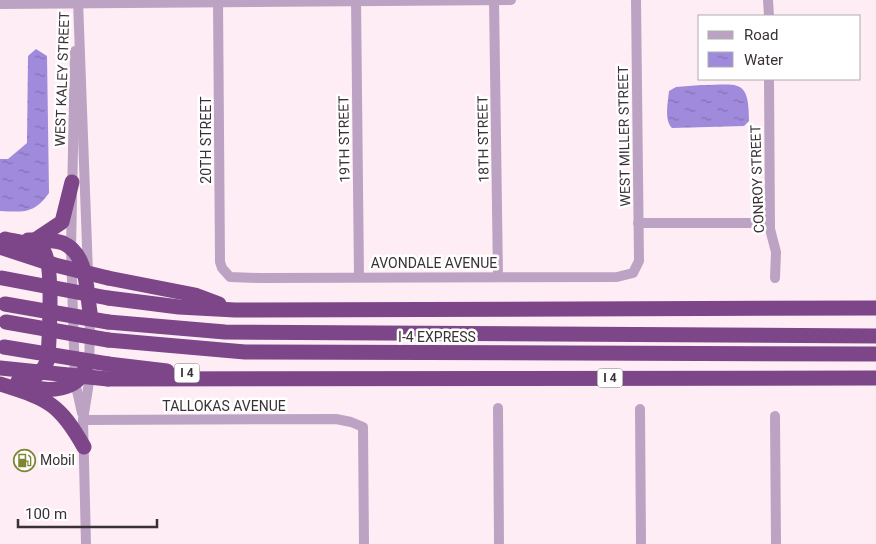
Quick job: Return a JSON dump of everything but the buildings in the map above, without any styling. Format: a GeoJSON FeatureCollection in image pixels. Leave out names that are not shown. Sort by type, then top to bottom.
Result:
{"type":"FeatureCollection","features":[{"type":"Feature","properties":{"kind":"highway"},"geometry":{"type":"LineString","coordinates":[[35,240],[62,222],[72,182]]}},
{"type":"Feature","properties":{"kind":"highway"},"geometry":{"type":"LineString","coordinates":[[2,242],[35,240],[61,242],[71,248],[83,266],[90,312]]}},
{"type":"Feature","properties":{"kind":"highway"},"geometry":{"type":"LineString","coordinates":[[2,242],[55,264],[108,278],[195,295],[235,310]]}},
{"type":"Feature","properties":{"kind":"highway"},"geometry":{"type":"LineString","coordinates":[[2,242],[40,248],[44,251],[49,265],[48,359],[43,371],[38,375],[32,379],[18,382]]}},
{"type":"Feature","properties":{"kind":"highway"},"geometry":{"type":"LineString","coordinates":[[1,278],[108,298],[179,307],[235,310],[396,311],[876,308]]}},
{"type":"Feature","properties":{"kind":"highway"},"geometry":{"type":"LineString","coordinates":[[728,308],[876,300]]}},
{"type":"Feature","properties":{"kind":"highway","name":"I-4 EXPRESS"},"geometry":{"type":"LineString","coordinates":[[2,304],[108,322],[225,332],[876,336]]}},
{"type":"Feature","properties":{"kind":"highway","name":"I-4 EXPRESS"},"geometry":{"type":"LineString","coordinates":[[3,321],[108,340],[245,352],[876,354]]}},
{"type":"Feature","properties":{"kind":"highway","name":"I 4"},"geometry":{"type":"LineString","coordinates":[[2,346],[108,371],[266,377],[876,378]]}},
{"type":"Feature","properties":{"kind":"highway"},"geometry":{"type":"LineString","coordinates":[[0,376],[39,390],[53,390],[75,382],[83,374],[89,359]]}},
{"type":"Feature","properties":{"kind":"highway"},"geometry":{"type":"LineString","coordinates":[[0,368],[108,371]]}},
{"type":"Feature","properties":{"kind":"highway"},"geometry":{"type":"LineString","coordinates":[[0,384],[37,396],[59,409],[67,418],[84,446]]}},
{"type":"Feature","properties":{"kind":"street","name":"18TH STREET"},"geometry":{"type":"LineString","coordinates":[[494,0],[498,277]]}},
{"type":"Feature","properties":{"kind":"street"},"geometry":{"type":"LineString","coordinates":[[0,4],[511,0]]}},
{"type":"Feature","properties":{"kind":"street","name":"WEST MILLER STREET"},"geometry":{"type":"LineString","coordinates":[[636,0],[639,261],[636,271]]}},
{"type":"Feature","properties":{"kind":"street"},"geometry":{"type":"LineString","coordinates":[[768,0],[769,15]]}},
{"type":"Feature","properties":{"kind":"street","name":"20TH STREET"},"geometry":{"type":"LineString","coordinates":[[218,1],[220,262],[224,272],[230,277]]}},
{"type":"Feature","properties":{"kind":"street","name":"19TH STREET"},"geometry":{"type":"LineString","coordinates":[[356,1],[359,277]]}},
{"type":"Feature","properties":{"kind":"street","name":"WEST KALEY STREET"},"geometry":{"type":"LineString","coordinates":[[78,2],[71,248],[75,382],[84,420]]}},
{"type":"Feature","properties":{"kind":"street","name":"WEST KALEY STREET"},"geometry":{"type":"LineString","coordinates":[[78,2],[90,312],[89,382],[84,420],[86,544]]}},
{"type":"Feature","properties":{"kind":"street","name":"CONROY STREET"},"geometry":{"type":"LineString","coordinates":[[769,80],[770,223],[776,252],[776,278]]}},
{"type":"Feature","properties":{"kind":"street"},"geometry":{"type":"LineString","coordinates":[[638,223],[770,223]]}},
{"type":"Feature","properties":{"kind":"street","name":"AVONDALE AVENUE"},"geometry":{"type":"LineString","coordinates":[[230,277],[617,277],[630,275],[636,271]]}},
{"type":"Feature","properties":{"kind":"street"},"geometry":{"type":"LineString","coordinates":[[498,408],[499,544]]}},
{"type":"Feature","properties":{"kind":"street"},"geometry":{"type":"LineString","coordinates":[[640,409],[641,544]]}},
{"type":"Feature","properties":{"kind":"street"},"geometry":{"type":"LineString","coordinates":[[775,416],[776,544]]}},
{"type":"Feature","properties":{"kind":"street","name":"TALLOKAS AVENUE"},"geometry":{"type":"LineString","coordinates":[[84,420],[336,419],[363,427],[364,544]]}},
{"type":"Feature","properties":{"kind":"water"},"geometry":{"type":"Polygon","coordinates":[[[36,49],[47,56],[49,193],[38,205],[28,210],[16,212],[0,211],[0,159],[8,159],[27,143],[28,56],[36,49]]]}},
{"type":"Feature","properties":{"kind":"water"},"geometry":{"type":"Polygon","coordinates":[[[724,84],[739,86],[744,90],[747,97],[749,121],[744,126],[672,128],[667,116],[669,91],[676,87],[724,84]]]}},
{"type":"Feature","properties":{"kind":"place","name":"Mobil"},"geometry":{"type":"Point","coordinates":[24,460]}}]}
